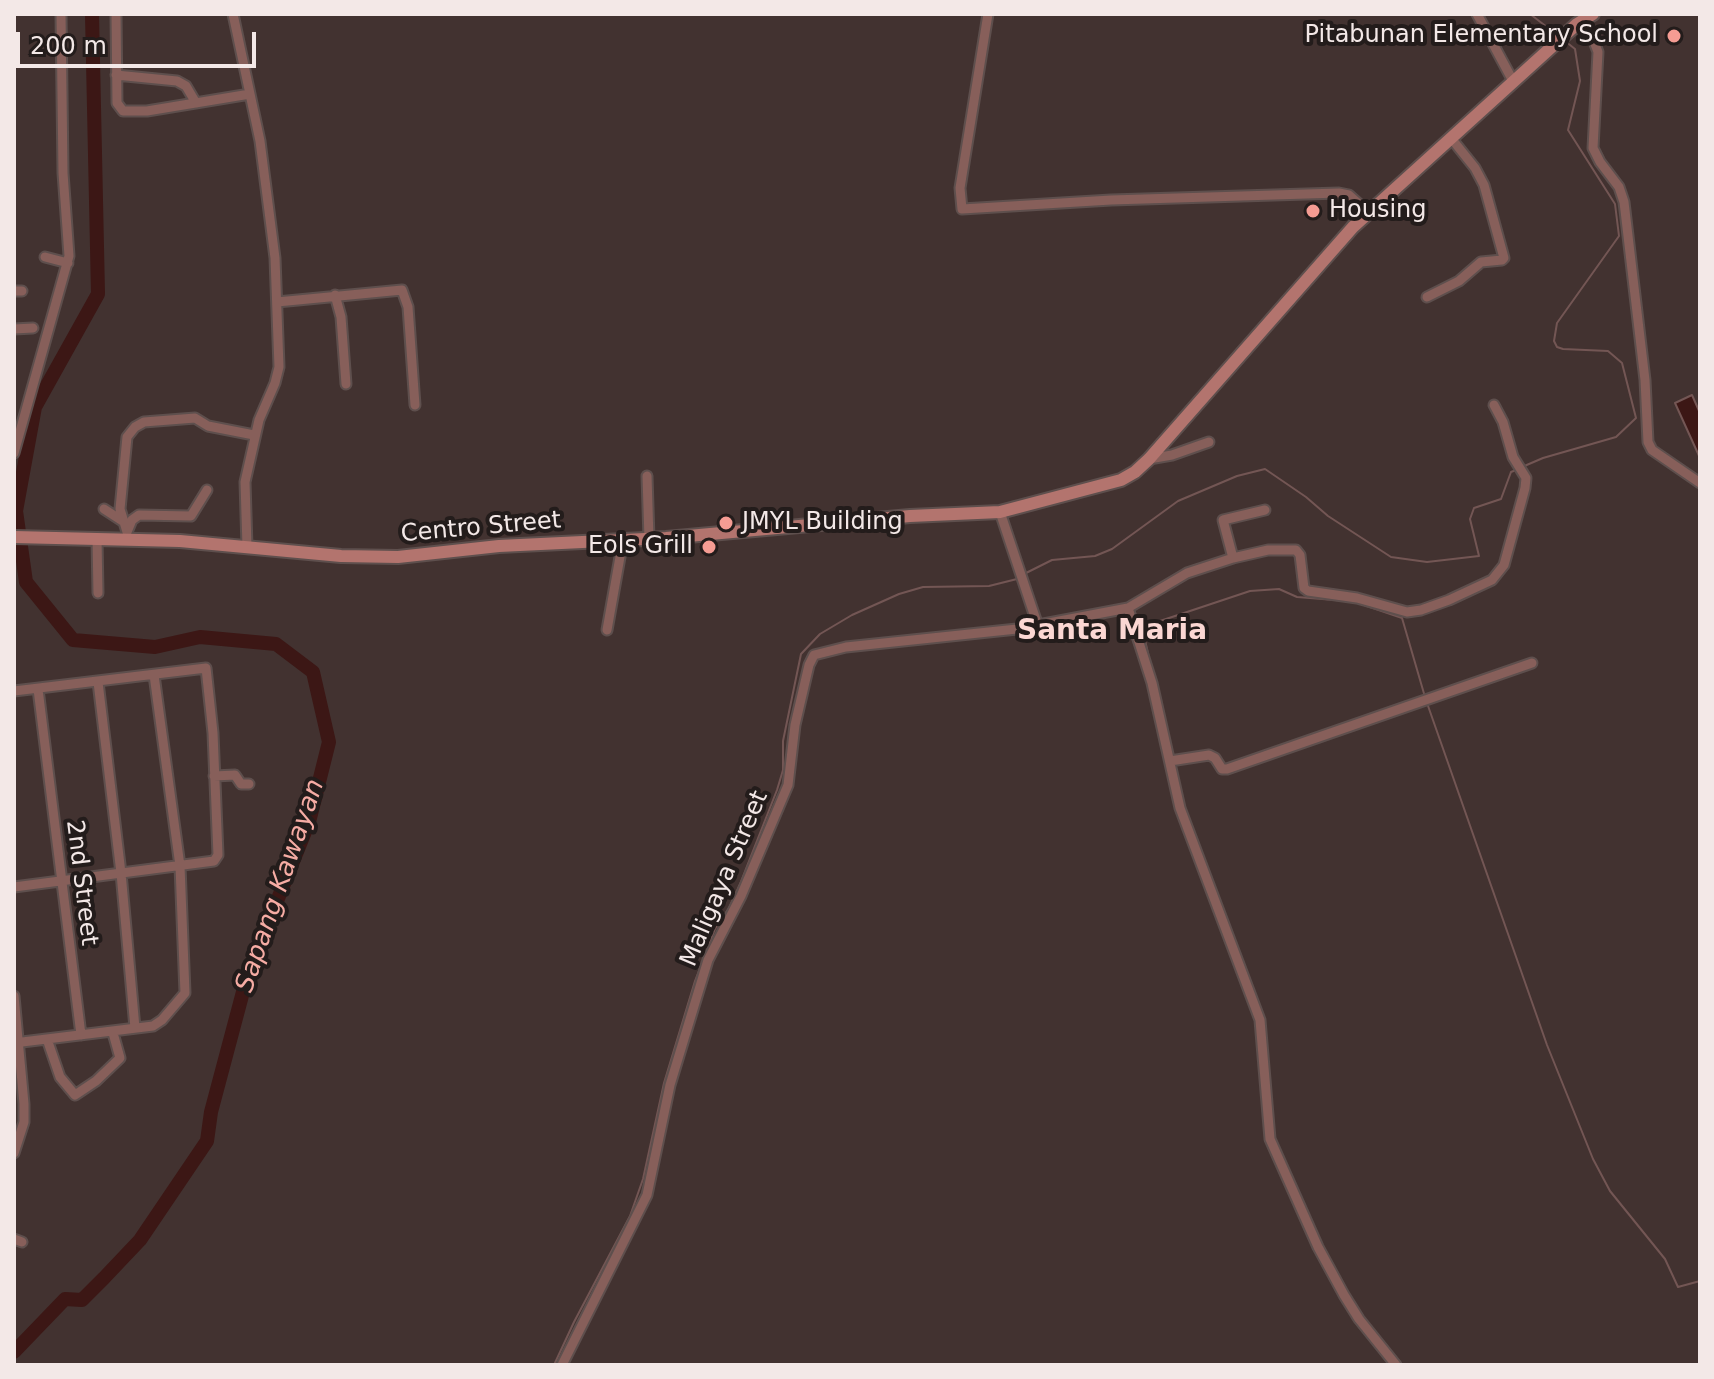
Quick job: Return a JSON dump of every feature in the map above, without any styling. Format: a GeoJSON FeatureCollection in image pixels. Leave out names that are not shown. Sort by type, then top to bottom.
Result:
{"type":"FeatureCollection","features":[{"type":"Feature","properties":{"kind":"street"},"geometry":{"type":"LineString","coordinates":[[14,453],[68,263],[63,173],[61,14]]}},
{"type":"Feature","properties":{"kind":"street"},"geometry":{"type":"LineString","coordinates":[[116,14],[117,103],[123,111],[250,94]]}},
{"type":"Feature","properties":{"kind":"street"},"geometry":{"type":"LineString","coordinates":[[233,14],[260,141],[277,302],[278,375],[254,435],[245,482],[247,547]]}},
{"type":"Feature","properties":{"kind":"street"},"geometry":{"type":"LineString","coordinates":[[988,14],[960,188],[962,209],[1111,200],[1339,193],[1349,195],[1368,212]]}},
{"type":"Feature","properties":{"kind":"street"},"geometry":{"type":"LineString","coordinates":[[1477,14],[1513,81]]}},
{"type":"Feature","properties":{"kind":"street"},"geometry":{"type":"LineString","coordinates":[[1585,19],[1598,52],[1593,148],[1619,187],[1624,202],[1645,380],[1648,442],[1652,450],[1700,483]]}},
{"type":"Feature","properties":{"kind":"street","name":"Centro Street"},"geometry":{"type":"LineString","coordinates":[[14,537],[97,539],[125,531],[247,547],[354,557],[398,557],[499,546],[649,539],[910,516],[1000,512],[1121,480],[1149,459],[1318,264],[1368,212],[1585,19]]}},
{"type":"Feature","properties":{"kind":"street"},"geometry":{"type":"LineString","coordinates":[[116,75],[177,81],[186,86],[196,103]]}},
{"type":"Feature","properties":{"kind":"street"},"geometry":{"type":"LineString","coordinates":[[1427,297],[1459,281],[1481,262],[1504,258],[1484,185],[1475,168],[1451,138]]}},
{"type":"Feature","properties":{"kind":"street"},"geometry":{"type":"LineString","coordinates":[[45,257],[68,263]]}},
{"type":"Feature","properties":{"kind":"street"},"geometry":{"type":"LineString","coordinates":[[277,302],[399,289],[404,291],[415,405]]}},
{"type":"Feature","properties":{"kind":"street"},"geometry":{"type":"LineString","coordinates":[[335,295],[341,317],[346,384]]}},
{"type":"Feature","properties":{"kind":"street"},"geometry":{"type":"LineString","coordinates":[[14,329],[33,328]]}},
{"type":"Feature","properties":{"kind":"street","name":"Maligaya Street"},"geometry":{"type":"LineString","coordinates":[[562,1365],[647,1195],[670,1085],[708,960],[747,883],[788,785],[792,736],[811,659],[820,653],[846,647],[1038,626],[1128,608],[1181,576],[1268,550],[1294,549],[1300,555],[1304,585],[1308,591],[1357,598],[1401,611],[1421,610],[1481,586],[1499,572],[1508,554],[1526,482],[1494,405]]}},
{"type":"Feature","properties":{"kind":"street"},"geometry":{"type":"LineString","coordinates":[[125,531],[120,509],[127,437],[135,427],[144,422],[195,418],[208,426],[254,435]]}},
{"type":"Feature","properties":{"kind":"street"},"geometry":{"type":"LineString","coordinates":[[1149,459],[1172,455],[1209,442]]}},
{"type":"Feature","properties":{"kind":"street"},"geometry":{"type":"LineString","coordinates":[[647,476],[649,539]]}},
{"type":"Feature","properties":{"kind":"street"},"geometry":{"type":"LineString","coordinates":[[125,531],[139,515],[191,516],[207,490]]}},
{"type":"Feature","properties":{"kind":"street"},"geometry":{"type":"LineString","coordinates":[[104,509],[125,531]]}},
{"type":"Feature","properties":{"kind":"street"},"geometry":{"type":"LineString","coordinates":[[1233,558],[1223,520],[1265,510]]}},
{"type":"Feature","properties":{"kind":"street"},"geometry":{"type":"LineString","coordinates":[[1000,512],[1038,626]]}},
{"type":"Feature","properties":{"kind":"street"},"geometry":{"type":"LineString","coordinates":[[97,539],[98,593]]}},
{"type":"Feature","properties":{"kind":"street"},"geometry":{"type":"LineString","coordinates":[[607,630],[623,540]]}},
{"type":"Feature","properties":{"kind":"street"},"geometry":{"type":"LineString","coordinates":[[1128,608],[1152,683],[1191,844],[1260,1020],[1270,1139],[1318,1247],[1344,1295],[1396,1365]]}},
{"type":"Feature","properties":{"kind":"street"},"geometry":{"type":"LineString","coordinates":[[1170,761],[1209,755],[1222,769],[1227,769],[1532,663]]}},
{"type":"Feature","properties":{"kind":"street"},"geometry":{"type":"LineString","coordinates":[[14,691],[204,668],[207,672],[213,733],[218,858],[180,866],[14,887]]}},
{"type":"Feature","properties":{"kind":"street"},"geometry":{"type":"LineString","coordinates":[[16,1043],[113,1033],[156,1025],[185,993],[180,866],[154,675]]}},
{"type":"Feature","properties":{"kind":"street"},"geometry":{"type":"LineString","coordinates":[[98,682],[121,873],[135,1028]]}},
{"type":"Feature","properties":{"kind":"street","name":"2nd Street"},"geometry":{"type":"LineString","coordinates":[[38,689],[81,1035]]}},
{"type":"Feature","properties":{"kind":"street"},"geometry":{"type":"LineString","coordinates":[[214,776],[235,775],[241,784],[249,784]]}},
{"type":"Feature","properties":{"kind":"street"},"geometry":{"type":"LineString","coordinates":[[14,996],[24,1122],[14,1153]]}},
{"type":"Feature","properties":{"kind":"street"},"geometry":{"type":"LineString","coordinates":[[47,1039],[60,1077],[75,1095],[96,1081],[120,1058],[113,1033]]}},
{"type":"Feature","properties":{"kind":"shaded area"},"geometry":{"type":"Polygon","coordinates":[[[1692,395],[1700,413],[1700,458],[1675,403],[1692,395]]]}},
{"type":"Feature","properties":{"kind":"waterway","name":"Sapang Kawayan"},"geometry":{"type":"LineString","coordinates":[[14,1352],[65,1299],[82,1300],[140,1240],[207,1141],[211,1112],[248,973],[309,822],[329,742],[313,672],[276,644],[200,637],[155,647],[73,640],[26,582],[16,511],[35,407],[98,294],[92,14]]}},
{"type":"Feature","properties":{"kind":"waterway"},"geometry":{"type":"LineString","coordinates":[[1530,14],[1556,34]]}},
{"type":"Feature","properties":{"kind":"waterway"},"geometry":{"type":"LineString","coordinates":[[1522,467],[1616,437],[1636,418],[1622,363],[1608,351],[1563,349],[1557,347],[1554,341],[1557,323],[1619,236],[1615,204],[1568,130],[1580,81],[1575,49],[1565,41]]}},
{"type":"Feature","properties":{"kind":"waterway"},"geometry":{"type":"LineString","coordinates":[[1026,573],[1052,560],[1095,556],[1112,549],[1178,501],[1237,476],[1265,469],[1328,516],[1391,557],[1427,562],[1479,556],[1470,519],[1474,508],[1501,499],[1511,472],[1516,470]]}},
{"type":"Feature","properties":{"kind":"waterway"},"geometry":{"type":"LineString","coordinates":[[554,1365],[630,1216],[643,1179],[664,1083],[695,981],[715,929],[740,884],[777,790],[783,770],[783,741],[801,654],[820,634],[852,615],[899,594],[923,587],[989,586],[1017,579]]}},
{"type":"Feature","properties":{"kind":"waterway"},"geometry":{"type":"LineString","coordinates":[[1150,662],[1142,627],[1250,591],[1279,589],[1297,597],[1347,601]]}},
{"type":"Feature","properties":{"kind":"waterway"},"geometry":{"type":"LineString","coordinates":[[1358,603],[1402,618],[1425,697]]}},
{"type":"Feature","properties":{"kind":"waterway"},"geometry":{"type":"LineString","coordinates":[[1427,703],[1547,1045],[1593,1159],[1610,1191],[1665,1259],[1678,1287],[1700,1281]]}},
{"type":"Feature","properties":{"kind":"waterway"},"geometry":{"type":"LineString","coordinates":[[1234,938],[1247,972]]}},
{"type":"Feature","properties":{"kind":"waterway"},"geometry":{"type":"LineString","coordinates":[[1249,977],[1258,1002]]}},
{"type":"Feature","properties":{"kind":"waterway"},"geometry":{"type":"LineString","coordinates":[[1265,1027],[1268,1065]]}},
{"type":"Feature","properties":{"kind":"place","name":"Pitabunan Elementary School"},"geometry":{"type":"Point","coordinates":[1674,36]}},
{"type":"Feature","properties":{"kind":"place","name":"Housing"},"geometry":{"type":"Point","coordinates":[1313,211]}},
{"type":"Feature","properties":{"kind":"place","name":"JMYL Building"},"geometry":{"type":"Point","coordinates":[726,523]}},
{"type":"Feature","properties":{"kind":"place","name":"Eols Grill"},"geometry":{"type":"Point","coordinates":[709,547]}},
{"type":"Feature","properties":{"kind":"district","name":"Santa Maria"},"geometry":{"type":"Point","coordinates":[1112,632]}}]}
